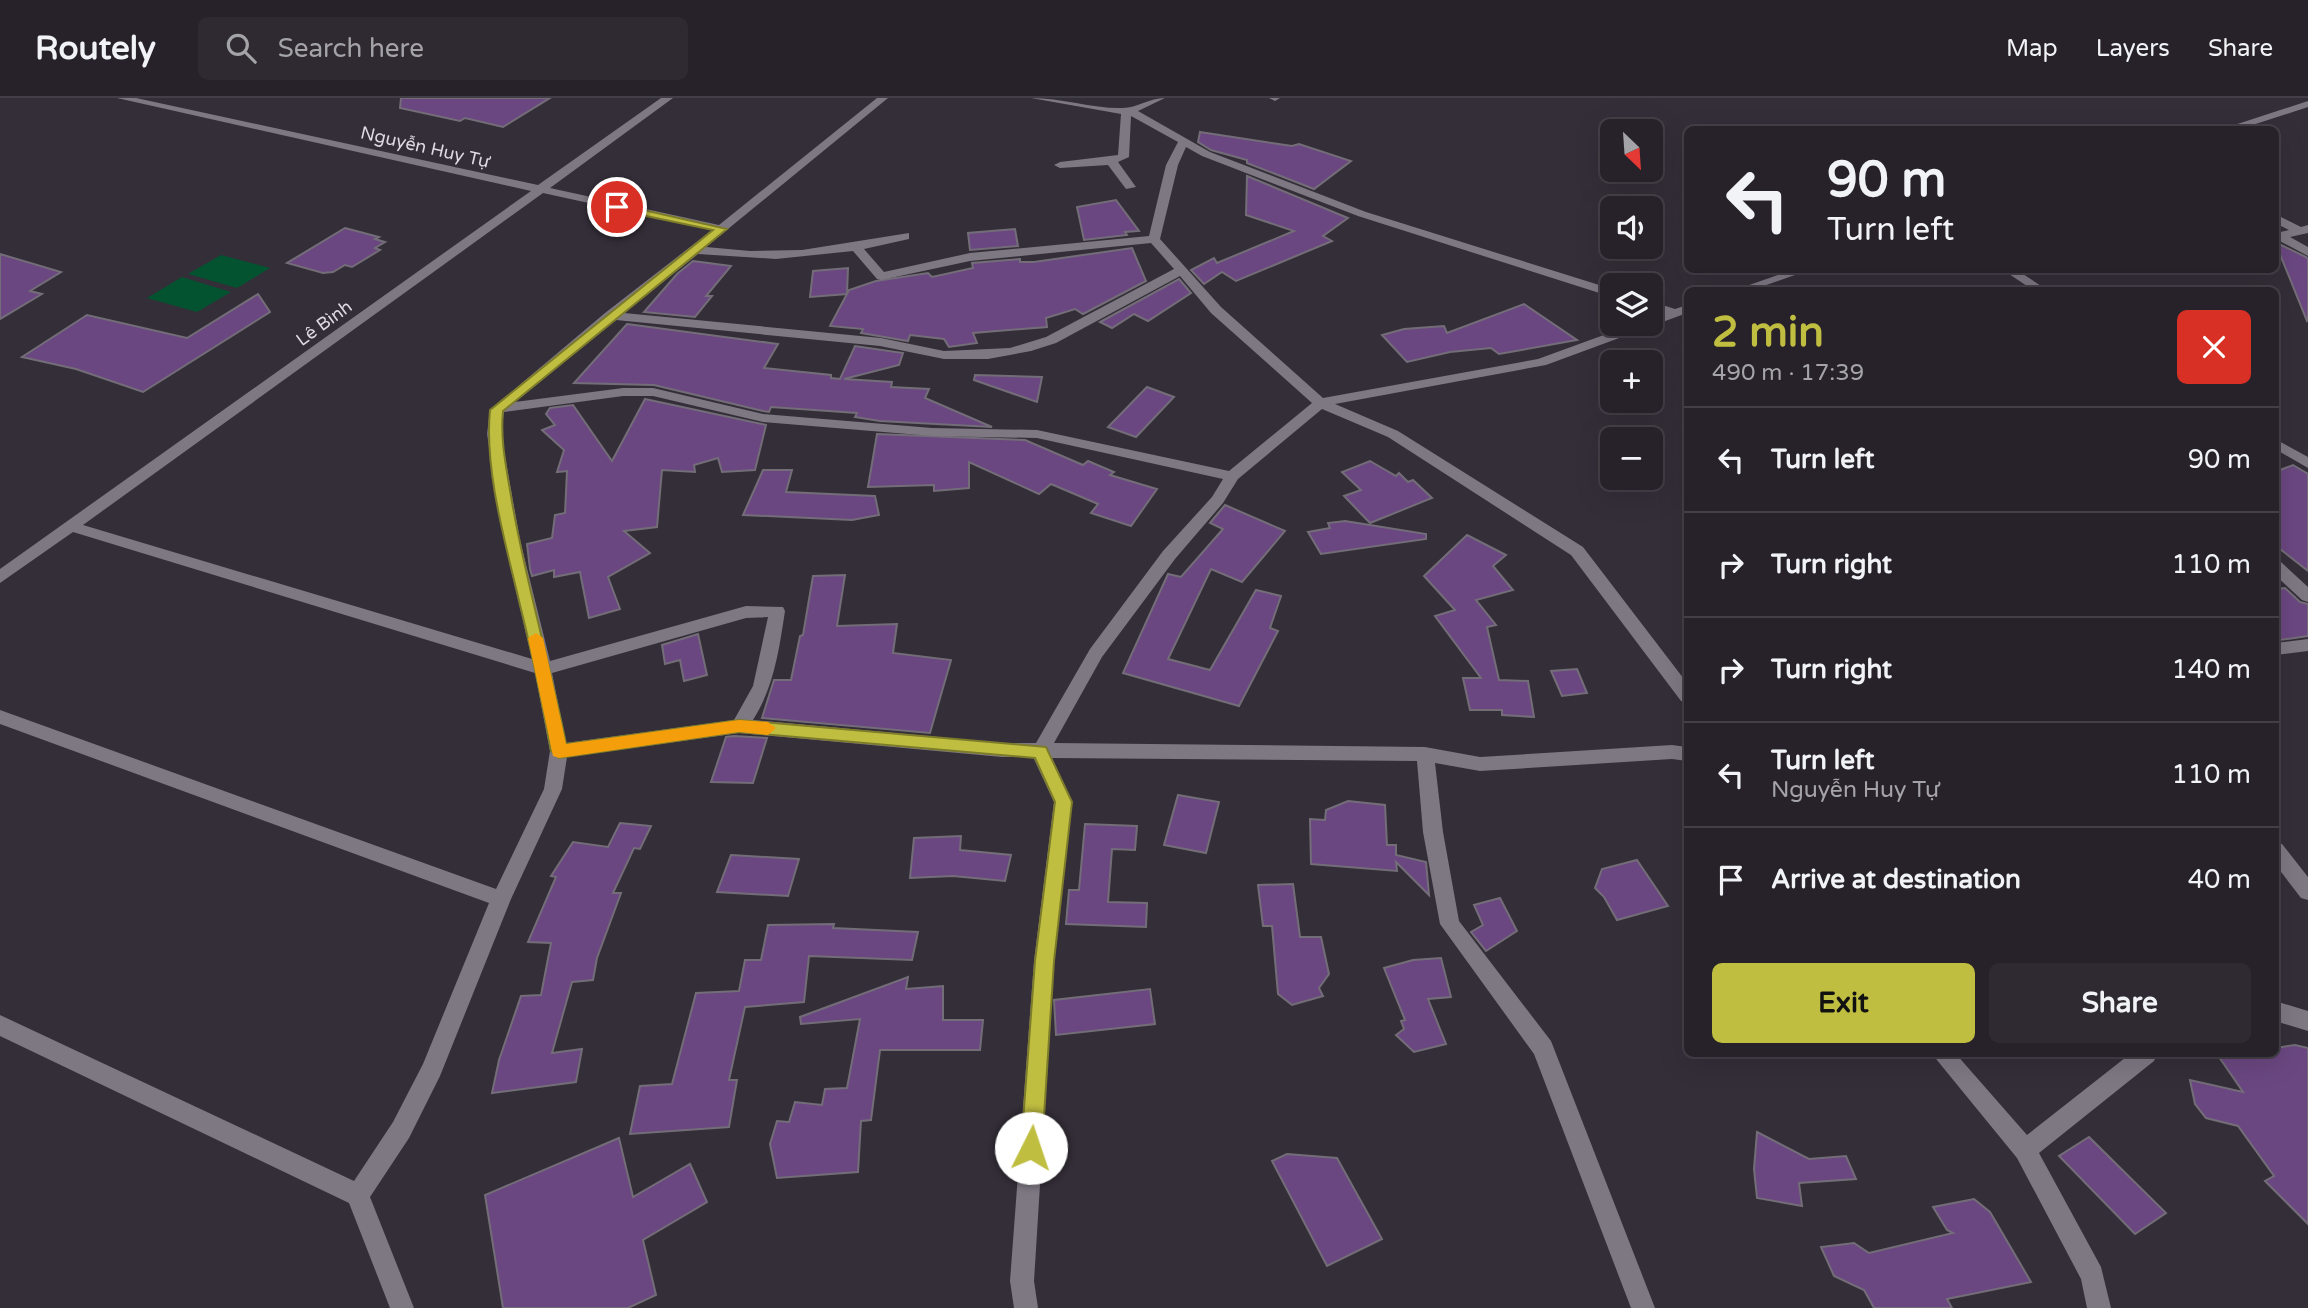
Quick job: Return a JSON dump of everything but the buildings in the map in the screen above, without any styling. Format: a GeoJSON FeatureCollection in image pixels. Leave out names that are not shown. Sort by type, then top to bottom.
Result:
{"type":"FeatureCollection","features":[{"type":"Feature","properties":{"kind":"street","name":"Nguyễn Huy Tự"},"geometry":{"type":"LineString","coordinates":[[122,98],[722,229]]}},
{"type":"Feature","properties":{"kind":"street","name":"Lê Bình"},"geometry":{"type":"LineString","coordinates":[[0,577],[668,98]]}},
{"type":"Feature","properties":{"kind":"street"},"geometry":{"type":"LineString","coordinates":[[358,1195],[401,1130],[432,1069],[501,899],[553,789],[559,751],[543,669],[512,540],[494,435],[497,410],[883,98]]}},
{"type":"Feature","properties":{"kind":"street"},"geometry":{"type":"LineString","coordinates":[[1036,98],[1140,114],[1206,154],[1362,214],[1600,289]]}},
{"type":"Feature","properties":{"kind":"street"},"geometry":{"type":"LineString","coordinates":[[1126,112],[1160,98]]}},
{"type":"Feature","properties":{"kind":"street"},"geometry":{"type":"LineString","coordinates":[[2237,126],[2308,104]]}},
{"type":"Feature","properties":{"kind":"street"},"geometry":{"type":"LineString","coordinates":[[1060,164],[1111,161],[1123,157],[1126,112]]}},
{"type":"Feature","properties":{"kind":"street"},"geometry":{"type":"LineString","coordinates":[[1154,239],[1172,165],[1184,140]]}},
{"type":"Feature","properties":{"kind":"street"},"geometry":{"type":"LineString","coordinates":[[1111,161],[1130,187]]}},
{"type":"Feature","properties":{"kind":"street"},"geometry":{"type":"LineString","coordinates":[[2279,220],[2304,230]]}},
{"type":"Feature","properties":{"kind":"street"},"geometry":{"type":"LineString","coordinates":[[2304,230],[2280,236],[2308,252]]}},
{"type":"Feature","properties":{"kind":"street"},"geometry":{"type":"LineString","coordinates":[[698,250],[763,257],[857,249],[905,236]]}},
{"type":"Feature","properties":{"kind":"street"},"geometry":{"type":"LineString","coordinates":[[857,249],[881,276],[970,257],[1154,239]]}},
{"type":"Feature","properties":{"kind":"street"},"geometry":{"type":"LineString","coordinates":[[1154,239],[1216,310],[1320,403],[1394,434],[1577,551],[1684,692]]}},
{"type":"Feature","properties":{"kind":"street"},"geometry":{"type":"LineString","coordinates":[[610,316],[881,342],[906,351],[936,354],[995,354],[1029,349],[1051,340],[1180,271]]}},
{"type":"Feature","properties":{"kind":"street"},"geometry":{"type":"LineString","coordinates":[[1750,287],[1794,273]]}},
{"type":"Feature","properties":{"kind":"street"},"geometry":{"type":"LineString","coordinates":[[2014,273],[2036,287]]}},
{"type":"Feature","properties":{"kind":"street"},"geometry":{"type":"LineString","coordinates":[[1663,308],[1681,311]]}},
{"type":"Feature","properties":{"kind":"street"},"geometry":{"type":"LineString","coordinates":[[1663,318],[1681,311]]}},
{"type":"Feature","properties":{"kind":"street"},"geometry":{"type":"LineString","coordinates":[[1040,752],[1096,653],[1169,555],[1218,500],[1232,476],[1320,403],[1541,362],[1612,336]]}},
{"type":"Feature","properties":{"kind":"street"},"geometry":{"type":"LineString","coordinates":[[497,410],[623,392],[653,392],[763,418],[932,432],[1037,433],[1232,476]]}},
{"type":"Feature","properties":{"kind":"street"},"geometry":{"type":"LineString","coordinates":[[2279,445],[2308,463]]}},
{"type":"Feature","properties":{"kind":"street"},"geometry":{"type":"LineString","coordinates":[[70,526],[543,669],[746,612],[777,611],[764,685],[755,706],[739,726]]}},
{"type":"Feature","properties":{"kind":"street"},"geometry":{"type":"LineString","coordinates":[[2279,570],[2308,596]]}},
{"type":"Feature","properties":{"kind":"street"},"geometry":{"type":"LineString","coordinates":[[2279,649],[2308,645]]}},
{"type":"Feature","properties":{"kind":"street"},"geometry":{"type":"LineString","coordinates":[[0,717],[501,899]]}},
{"type":"Feature","properties":{"kind":"street"},"geometry":{"type":"LineString","coordinates":[[559,751],[739,726],[1040,752],[1425,754],[1480,764],[1672,752],[1684,754]]}},
{"type":"Feature","properties":{"kind":"street"},"geometry":{"type":"LineString","coordinates":[[1026,1308],[1022,1281],[1044,961],[1063,802],[1040,752]]}},
{"type":"Feature","properties":{"kind":"street"},"geometry":{"type":"LineString","coordinates":[[1425,754],[1433,832],[1450,924],[1544,1048],[1643,1308]]}},
{"type":"Feature","properties":{"kind":"street"},"geometry":{"type":"LineString","coordinates":[[2279,855],[2308,892]]}},
{"type":"Feature","properties":{"kind":"street"},"geometry":{"type":"LineString","coordinates":[[2279,1012],[2308,1021]]}},
{"type":"Feature","properties":{"kind":"street"},"geometry":{"type":"LineString","coordinates":[[0,1025],[358,1195],[402,1308]]}},
{"type":"Feature","properties":{"kind":"street"},"geometry":{"type":"LineString","coordinates":[[1946,1057],[2025,1150],[2092,1276],[2099,1308]]}},
{"type":"Feature","properties":{"kind":"street"},"geometry":{"type":"LineString","coordinates":[[2025,1150],[2142,1057]]}},
{"type":"Feature","properties":{"kind":"green space"},"geometry":{"type":"Polygon","coordinates":[[[221,255],[270,268],[237,288],[188,274],[221,255]]]}},
{"type":"Feature","properties":{"kind":"green space"},"geometry":{"type":"Polygon","coordinates":[[[182,277],[231,292],[197,312],[147,298],[182,277]]]}},
{"type":"Feature","properties":{"kind":"slow traffic"},"geometry":{"type":"LineString","coordinates":[[536,638],[559,751],[739,726],[768,728]]}},
{"type":"Feature","properties":{"kind":"route"},"geometry":{"type":"LineString","coordinates":[[617,207],[722,229],[610,316],[497,410],[494,435],[512,540],[543,669],[559,751],[739,726],[1040,752],[1063,802],[1044,961],[1031,1148]]}}]}
